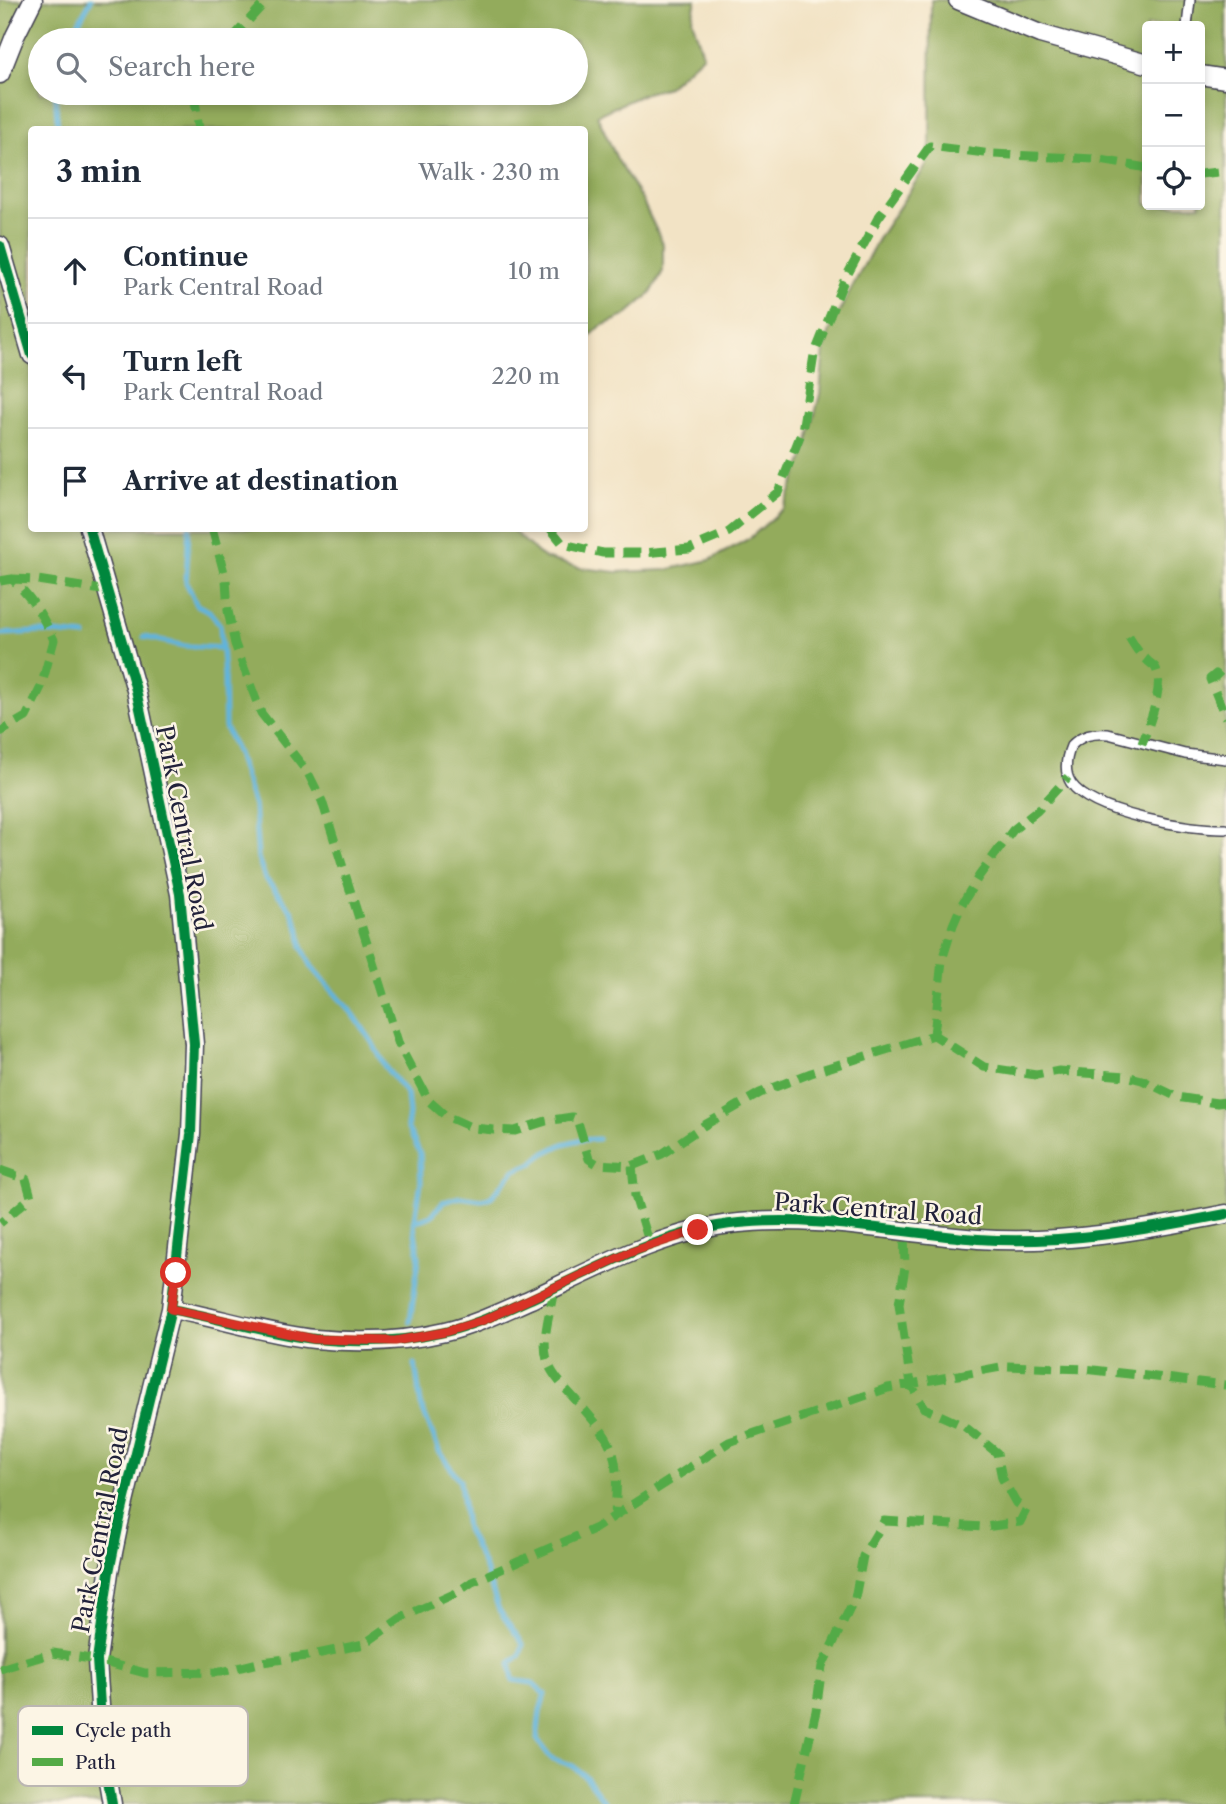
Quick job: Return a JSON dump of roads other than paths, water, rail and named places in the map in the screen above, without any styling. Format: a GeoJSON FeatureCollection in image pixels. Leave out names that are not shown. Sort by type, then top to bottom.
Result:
{"type":"FeatureCollection","features":[{"type":"Feature","properties":{"kind":"street"},"geometry":{"type":"LineString","coordinates":[[0,74],[33,0]]}},
{"type":"Feature","properties":{"kind":"street"},"geometry":{"type":"LineString","coordinates":[[958,0],[1040,34],[1142,63]]}},
{"type":"Feature","properties":{"kind":"street"},"geometry":{"type":"LineString","coordinates":[[1205,76],[1226,79]]}},
{"type":"Feature","properties":{"kind":"street"},"geometry":{"type":"LineString","coordinates":[[0,246],[28,341]]}},
{"type":"Feature","properties":{"kind":"street","name":"Park Central Road"},"geometry":{"type":"LineString","coordinates":[[90,532],[136,690],[180,894],[194,1044],[191,1134],[171,1309],[109,1572],[97,1660],[100,1706]]}},
{"type":"Feature","properties":{"kind":"street","name":"Park Central Road"},"geometry":{"type":"LineString","coordinates":[[171,1309],[314,1339],[395,1341],[445,1332],[484,1320],[631,1252],[698,1230],[738,1223],[799,1220],[980,1239],[1048,1238],[1152,1228],[1226,1214]]}},
{"type":"Feature","properties":{"kind":"street","name":"Park Central Road"},"geometry":{"type":"LineString","coordinates":[[109,1786],[112,1804]]}},
{"type":"Feature","properties":{"kind":"lane"},"geometry":{"type":"LineString","coordinates":[[1188,21],[1190,0]]}},
{"type":"Feature","properties":{"kind":"lane"},"geometry":{"type":"LineString","coordinates":[[1226,759],[1185,754],[1108,734],[1097,734],[1086,736],[1071,746],[1066,768],[1068,777],[1077,789],[1105,804],[1163,822],[1226,829]]}},
{"type":"Feature","properties":{"kind":"waterway"},"geometry":{"type":"LineString","coordinates":[[76,28],[91,0]]}},
{"type":"Feature","properties":{"kind":"waterway"},"geometry":{"type":"LineString","coordinates":[[56,105],[58,126]]}},
{"type":"Feature","properties":{"kind":"waterway"},"geometry":{"type":"LineString","coordinates":[[189,532],[186,582],[197,605],[209,611],[220,625],[225,727],[254,806],[258,858],[265,878],[292,911],[302,947],[312,967],[354,1015],[385,1067],[407,1094],[407,1127],[420,1153],[421,1182],[414,1226],[419,1258],[410,1322]]}},
{"type":"Feature","properties":{"kind":"waterway"},"geometry":{"type":"LineString","coordinates":[[0,634],[41,632],[85,636]]}},
{"type":"Feature","properties":{"kind":"waterway"},"geometry":{"type":"LineString","coordinates":[[144,637],[185,646],[222,648]]}},
{"type":"Feature","properties":{"kind":"waterway"},"geometry":{"type":"LineString","coordinates":[[414,1222],[431,1216],[443,1202],[460,1197],[482,1200],[491,1197],[515,1170],[533,1163],[543,1154],[563,1144],[598,1139]]}},
{"type":"Feature","properties":{"kind":"waterway"},"geometry":{"type":"LineString","coordinates":[[415,1364],[421,1405],[440,1453],[460,1481],[466,1529],[484,1566],[499,1610],[523,1644],[520,1655],[510,1663],[513,1680],[533,1683],[545,1694],[537,1739],[551,1758],[573,1766],[586,1777],[606,1804]]}}]}
